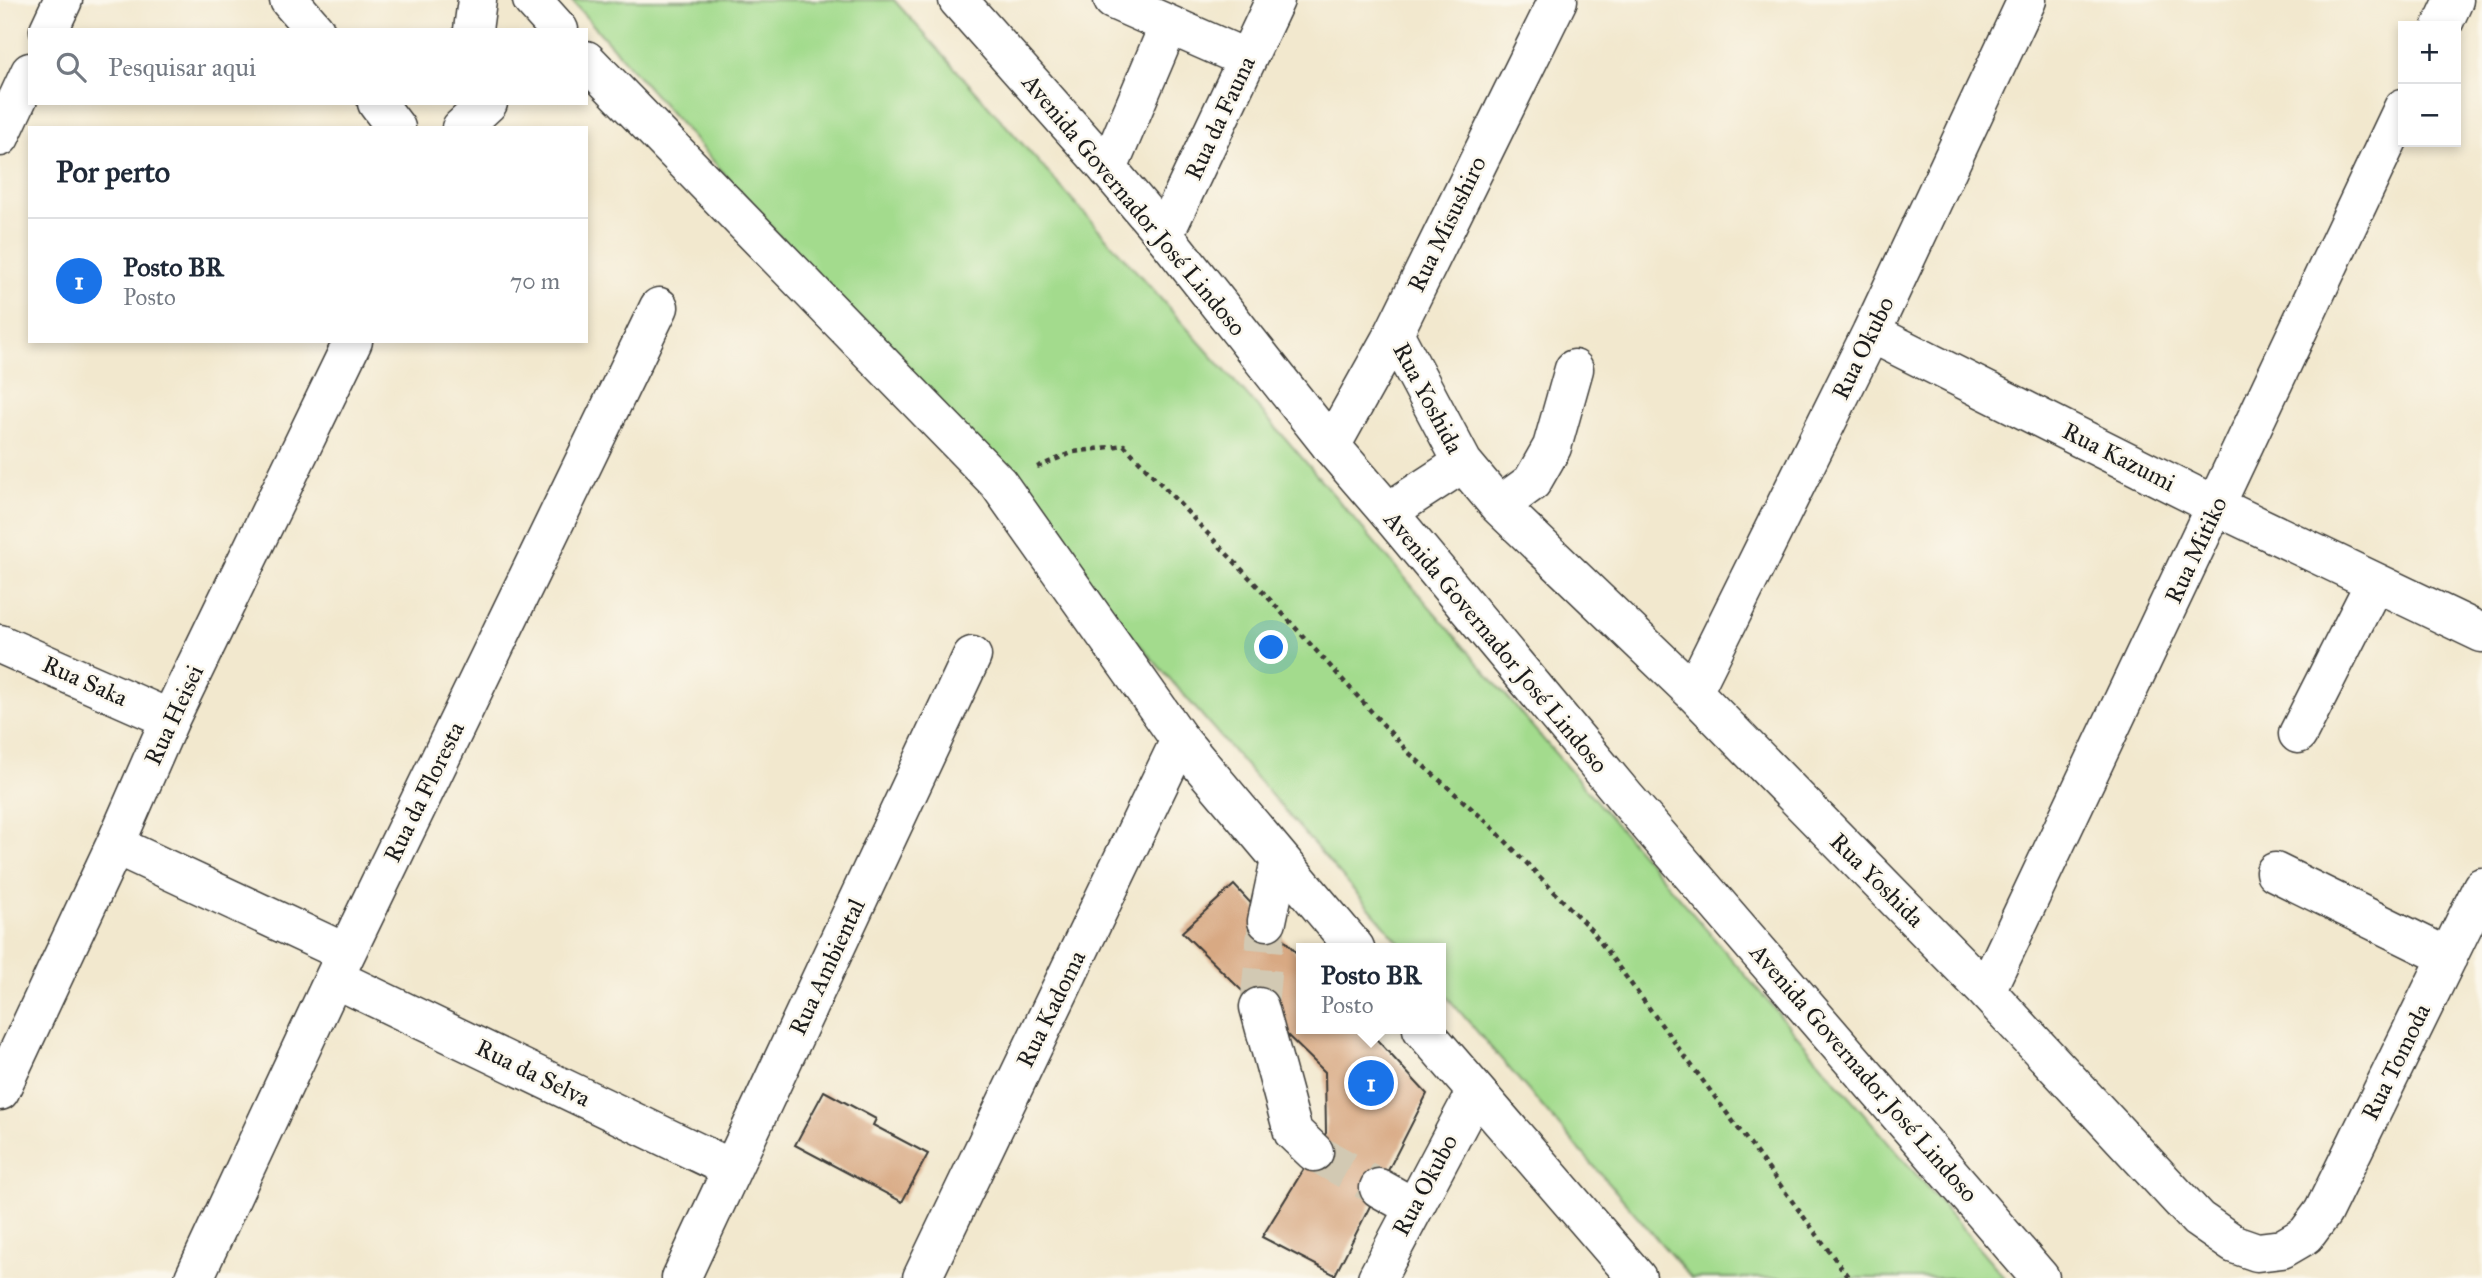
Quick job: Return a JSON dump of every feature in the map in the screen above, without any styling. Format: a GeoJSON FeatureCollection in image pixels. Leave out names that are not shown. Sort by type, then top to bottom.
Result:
{"type":"FeatureCollection","features":[{"type":"Feature","properties":{"kind":"street"},"geometry":{"type":"LineString","coordinates":[[50,28],[63,0]]}},
{"type":"Feature","properties":{"kind":"street"},"geometry":{"type":"LineString","coordinates":[[289,0],[314,28]]}},
{"type":"Feature","properties":{"kind":"street"},"geometry":{"type":"LineString","coordinates":[[473,28],[477,0]]}},
{"type":"Feature","properties":{"kind":"street"},"geometry":{"type":"LineString","coordinates":[[532,0],[557,28]]}},
{"type":"Feature","properties":{"kind":"street","name":"Avenida Governador José Lindoso"},"geometry":{"type":"LineString","coordinates":[[958,0],[1164,235],[1331,446],[1625,797],[2040,1278]]}},
{"type":"Feature","properties":{"kind":"street"},"geometry":{"type":"LineString","coordinates":[[1113,0],[1247,60]]}},
{"type":"Feature","properties":{"kind":"street","name":"Rua da Fauna"},"geometry":{"type":"LineString","coordinates":[[1164,235],[1275,0]]}},
{"type":"Feature","properties":{"kind":"street","name":"Rua Misushiro"},"geometry":{"type":"LineString","coordinates":[[1331,446],[1394,333],[1558,0]]}},
{"type":"Feature","properties":{"kind":"street","name":"Rua Okubo"},"geometry":{"type":"LineString","coordinates":[[1693,692],[1871,333],[2026,0]]}},
{"type":"Feature","properties":{"kind":"street"},"geometry":{"type":"LineString","coordinates":[[2444,21],[2454,0]]}},
{"type":"Feature","properties":{"kind":"street"},"geometry":{"type":"LineString","coordinates":[[1108,169],[1169,25]]}},
{"type":"Feature","properties":{"kind":"street"},"geometry":{"type":"LineString","coordinates":[[588,62],[998,483],[1180,740],[1350,943]]}},
{"type":"Feature","properties":{"kind":"street"},"geometry":{"type":"LineString","coordinates":[[0,137],[28,76]]}},
{"type":"Feature","properties":{"kind":"street"},"geometry":{"type":"LineString","coordinates":[[379,105],[394,126]]}},
{"type":"Feature","properties":{"kind":"street"},"geometry":{"type":"LineString","coordinates":[[461,126],[464,105]]}},
{"type":"Feature","properties":{"kind":"street"},"geometry":{"type":"LineString","coordinates":[[463,126],[486,105]]}},
{"type":"Feature","properties":{"kind":"street","name":"Rua Mitiko"},"geometry":{"type":"LineString","coordinates":[[1986,991],[2398,119]]}},
{"type":"Feature","properties":{"kind":"street","name":"Rua da Floresta"},"geometry":{"type":"LineString","coordinates":[[194,1278],[340,965],[659,307]]}},
{"type":"Feature","properties":{"kind":"street","name":"Rua Yoshida"},"geometry":{"type":"LineString","coordinates":[[1394,333],[1463,463],[1499,506],[1693,692],[1986,991],[2198,1219],[2234,1244],[2258,1252],[2282,1249],[2306,1235]]}},
{"type":"Feature","properties":{"kind":"street","name":"Rua Kazumi"},"geometry":{"type":"LineString","coordinates":[[1871,333],[2217,506],[2482,633]]}},
{"type":"Feature","properties":{"kind":"street","name":"Rua Heisei"},"geometry":{"type":"LineString","coordinates":[[0,1091],[115,845],[170,719],[352,343]]}},
{"type":"Feature","properties":{"kind":"street"},"geometry":{"type":"LineString","coordinates":[[1499,506],[1532,482],[1552,447],[1574,369]]}},
{"type":"Feature","properties":{"kind":"street","name":"Rua Yoshida"},"geometry":{"type":"LineString","coordinates":[[1388,512],[1463,463]]}},
{"type":"Feature","properties":{"kind":"street"},"geometry":{"type":"LineString","coordinates":[[2298,734],[2375,582]]}},
{"type":"Feature","properties":{"kind":"street","name":"Rua Saka"},"geometry":{"type":"LineString","coordinates":[[0,644],[170,719]]}},
{"type":"Feature","properties":{"kind":"street","name":"Rua Ambiental"},"geometry":{"type":"LineString","coordinates":[[681,1278],[972,656]]}},
{"type":"Feature","properties":{"kind":"street","name":"Rua Kadoma"},"geometry":{"type":"LineString","coordinates":[[922,1278],[1180,740]]}},
{"type":"Feature","properties":{"kind":"street","name":"Rua da Selva"},"geometry":{"type":"LineString","coordinates":[[115,845],[732,1169]]}},
{"type":"Feature","properties":{"kind":"street"},"geometry":{"type":"LineString","coordinates":[[1268,921],[1280,860]]}},
{"type":"Feature","properties":{"kind":"street"},"geometry":{"type":"LineString","coordinates":[[2275,872],[2448,957]]}},
{"type":"Feature","properties":{"kind":"street","name":"Rua Tomoda"},"geometry":{"type":"LineString","coordinates":[[2306,1235],[2323,1212],[2482,887]]}},
{"type":"Feature","properties":{"kind":"street"},"geometry":{"type":"LineString","coordinates":[[1259,1007],[1293,1132],[1314,1152]]}},
{"type":"Feature","properties":{"kind":"street"},"geometry":{"type":"LineString","coordinates":[[1426,1034],[1637,1278]]}},
{"type":"Feature","properties":{"kind":"street","name":"Rua Okubo"},"geometry":{"type":"LineString","coordinates":[[1377,1278],[1475,1093]]}},
{"type":"Feature","properties":{"kind":"street"},"geometry":{"type":"LineString","coordinates":[[1379,1188],[1413,1207]]}},
{"type":"Feature","properties":{"kind":"path"},"geometry":{"type":"LineString","coordinates":[[998,483],[1074,452],[1124,445],[1263,592],[1409,753],[1489,823],[1592,931],[1849,1278]]}},
{"type":"Feature","properties":{"kind":"green space"},"geometry":{"type":"Polygon","coordinates":[[[571,0],[894,0],[1285,438],[2005,1278],[1691,1278],[1446,996],[1446,943],[1400,943],[571,0]]]}},
{"type":"Feature","properties":{"kind":"building"},"geometry":{"type":"Polygon","coordinates":[[[1234,885],[1296,953],[1296,1034],[1372,1034],[1427,1094],[1335,1275],[1262,1237],[1326,1133],[1325,1072],[1182,932],[1234,885]]]}},
{"type":"Feature","properties":{"kind":"building"},"geometry":{"type":"Polygon","coordinates":[[[824,1091],[876,1119],[873,1125],[928,1154],[902,1202],[795,1145],[824,1091]]]}},
{"type":"Feature","properties":{"kind":"tunnel"},"geometry":{"type":"LineString","coordinates":[[1259,1007],[1267,921]]}},
{"type":"Feature","properties":{"kind":"tunnel"},"geometry":{"type":"LineString","coordinates":[[1314,1152],[1379,1188]]}},
{"type":"Feature","properties":{"kind":"place","name":"Posto BR"},"geometry":{"type":"Point","coordinates":[1371,1083]}}]}
